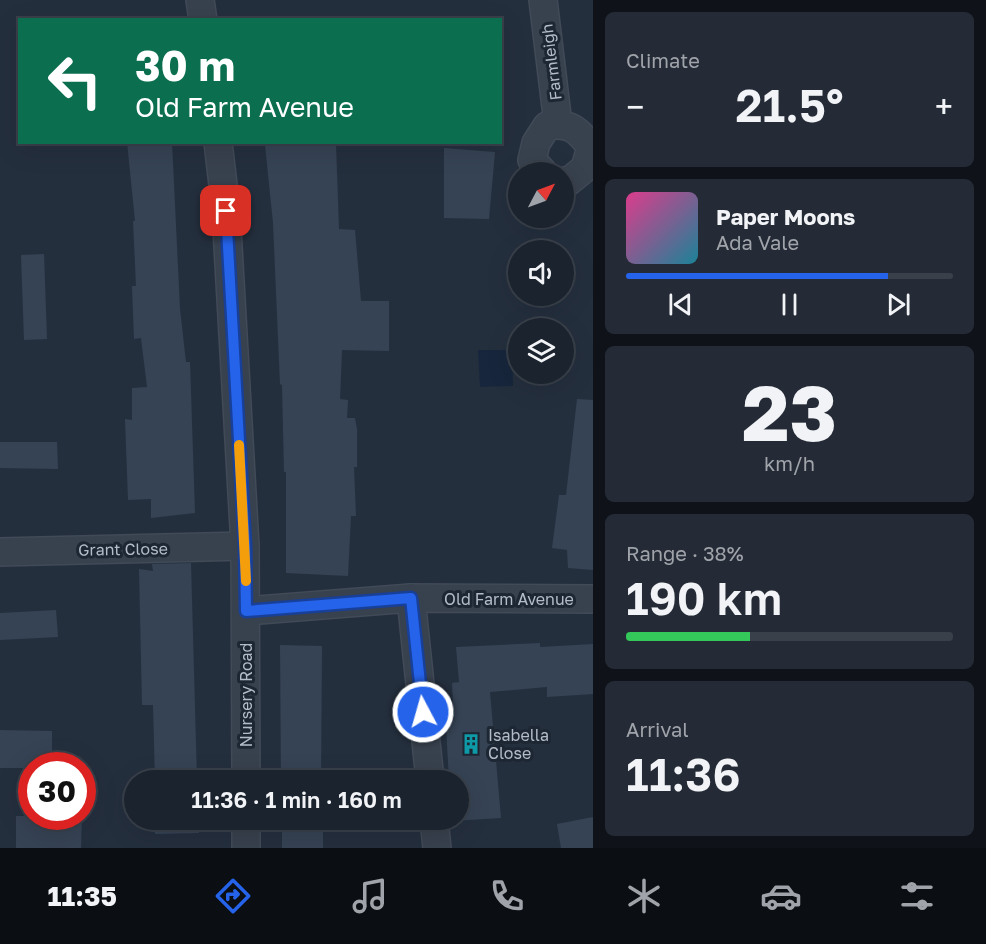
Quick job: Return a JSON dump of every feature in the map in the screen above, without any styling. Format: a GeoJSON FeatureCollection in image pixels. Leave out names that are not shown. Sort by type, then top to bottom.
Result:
{"type":"FeatureCollection","features":[{"type":"Feature","properties":{"kind":"street"},"geometry":{"type":"LineString","coordinates":[[200,0],[203,18]]}},
{"type":"Feature","properties":{"kind":"street","name":"Farmleigh"},"geometry":{"type":"LineString","coordinates":[[543,0],[558,124]]}},
{"type":"Feature","properties":{"kind":"street","name":"Farmleigh"},"geometry":{"type":"LineString","coordinates":[[534,162],[532,160],[536,143],[547,126],[558,124],[579,131],[591,147],[581,173]]}},
{"type":"Feature","properties":{"kind":"street","name":"Nursery Road"},"geometry":{"type":"LineString","coordinates":[[218,144],[226,211],[245,546],[246,770]]}},
{"type":"Feature","properties":{"kind":"street","name":"Grant Close"},"geometry":{"type":"LineString","coordinates":[[0,552],[245,546]]}},
{"type":"Feature","properties":{"kind":"street"},"geometry":{"type":"LineString","coordinates":[[411,598],[429,770]]}},
{"type":"Feature","properties":{"kind":"street","name":"Old Farm Avenue"},"geometry":{"type":"LineString","coordinates":[[246,611],[411,598],[593,599]]}},
{"type":"Feature","properties":{"kind":"street"},"geometry":{"type":"LineString","coordinates":[[246,830],[246,848]]}},
{"type":"Feature","properties":{"kind":"street"},"geometry":{"type":"LineString","coordinates":[[435,830],[437,848]]}},
{"type":"Feature","properties":{"kind":"water"},"geometry":{"type":"Polygon","coordinates":[[[478,350],[508,350],[508,384],[513,384],[513,386],[480,387],[478,350]]]}},
{"type":"Feature","properties":{"kind":"building"},"geometry":{"type":"Polygon","coordinates":[[[127,144],[172,144],[180,309],[186,362],[190,362],[195,513],[151,518],[151,499],[128,500],[125,419],[132,420],[132,388],[147,387],[141,338],[134,339],[132,286],[136,286],[133,221],[135,221],[127,144]]]}},
{"type":"Feature","properties":{"kind":"building"},"geometry":{"type":"Polygon","coordinates":[[[336,144],[339,229],[355,230],[361,301],[389,301],[389,351],[342,350],[340,399],[348,400],[347,418],[355,418],[357,429],[357,467],[354,467],[356,516],[351,516],[348,576],[286,573],[286,472],[284,472],[282,385],[280,384],[273,223],[265,145],[336,144]]]}},
{"type":"Feature","properties":{"kind":"building"},"geometry":{"type":"Polygon","coordinates":[[[444,148],[495,152],[489,219],[444,218],[444,148]]]}},
{"type":"Feature","properties":{"kind":"building"},"geometry":{"type":"Polygon","coordinates":[[[44,254],[47,339],[24,340],[21,255],[44,254]]]}},
{"type":"Feature","properties":{"kind":"building"},"geometry":{"type":"Polygon","coordinates":[[[577,399],[593,400],[593,570],[568,568],[567,550],[552,548],[559,495],[566,495],[577,399]]]}},
{"type":"Feature","properties":{"kind":"building"},"geometry":{"type":"Polygon","coordinates":[[[0,442],[57,442],[58,469],[0,468],[0,442]]]}},
{"type":"Feature","properties":{"kind":"building"},"geometry":{"type":"Polygon","coordinates":[[[191,563],[197,770],[155,770],[153,705],[142,705],[139,569],[153,571],[152,564],[191,563]]]}},
{"type":"Feature","properties":{"kind":"building"},"geometry":{"type":"Polygon","coordinates":[[[56,610],[58,637],[0,640],[0,613],[56,610]]]}},
{"type":"Feature","properties":{"kind":"building","name":"Isabella Close"},"geometry":{"type":"Polygon","coordinates":[[[540,643],[540,647],[593,644],[593,694],[547,697],[547,687],[490,692],[501,818],[469,820],[469,770],[448,770],[445,707],[453,705],[452,683],[459,682],[456,647],[540,643]]]}},
{"type":"Feature","properties":{"kind":"building"},"geometry":{"type":"Polygon","coordinates":[[[280,645],[322,646],[321,770],[281,770],[280,645]]]}},
{"type":"Feature","properties":{"kind":"building"},"geometry":{"type":"Polygon","coordinates":[[[0,730],[52,731],[52,752],[18,752],[18,768],[0,768],[0,730]]]}},
{"type":"Feature","properties":{"kind":"building"},"geometry":{"type":"Polygon","coordinates":[[[16,816],[18,816],[18,830],[82,830],[81,848],[16,848],[16,816]]]}},
{"type":"Feature","properties":{"kind":"building"},"geometry":{"type":"Polygon","coordinates":[[[593,817],[593,848],[561,848],[557,824],[593,817]]]}},
{"type":"Feature","properties":{"kind":"building"},"geometry":{"type":"Polygon","coordinates":[[[155,830],[199,830],[199,833],[155,834],[155,830]]]}},
{"type":"Feature","properties":{"kind":"building"},"geometry":{"type":"Polygon","coordinates":[[[282,830],[323,830],[323,848],[282,848],[282,830]]]}},
{"type":"Feature","properties":{"kind":"slow traffic"},"geometry":{"type":"LineString","coordinates":[[239,445],[246,581]]}},
{"type":"Feature","properties":{"kind":"place","name":"Isabella Close"},"geometry":{"type":"Point","coordinates":[471,744]}},
{"type":"Feature","properties":{"kind":"route"},"geometry":{"type":"LineString","coordinates":[[226,211],[245,546],[246,611],[411,598],[423,712]]}}]}
